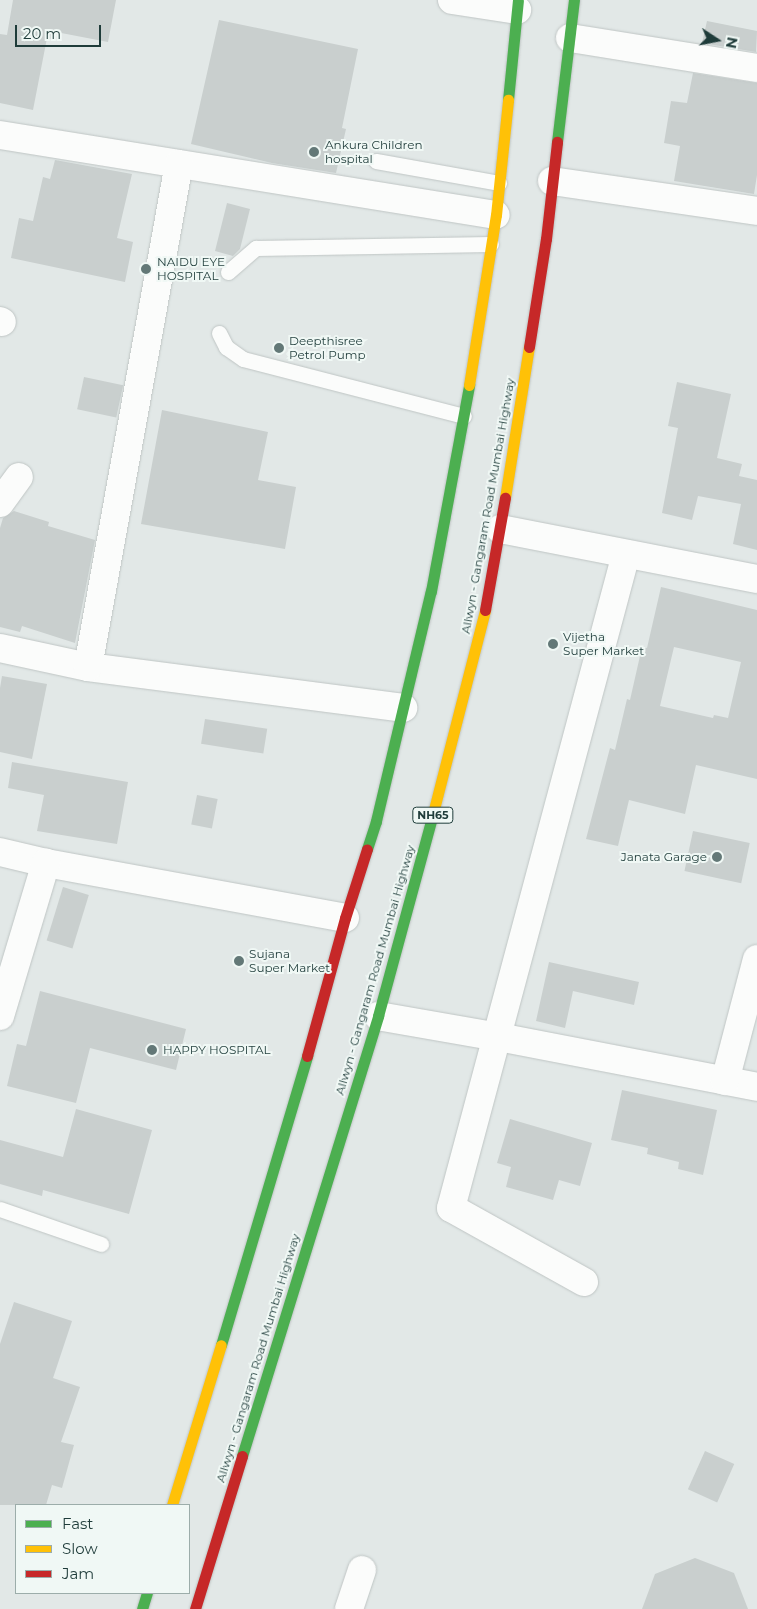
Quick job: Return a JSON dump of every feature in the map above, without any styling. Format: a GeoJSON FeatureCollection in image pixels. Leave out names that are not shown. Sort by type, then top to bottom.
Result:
{"type":"FeatureCollection","features":[{"type":"Feature","properties":{"kind":"highway","name":"Allwyn - Gangaram Road Mumbai Highway"},"geometry":{"type":"LineString","coordinates":[[195,1609],[378,1016],[480,635],[500,529],[546,239],[574,0]]}},
{"type":"Feature","properties":{"kind":"highway"},"geometry":{"type":"LineString","coordinates":[[172,1504],[282,1142],[345,918],[376,821],[431,591],[464,416],[496,215],[518,5]]}},
{"type":"Feature","properties":{"kind":"highway"},"geometry":{"type":"LineString","coordinates":[[142,1609],[146,1594]]}},
{"type":"Feature","properties":{"kind":"street"},"geometry":{"type":"LineString","coordinates":[[452,0],[518,5]]}},
{"type":"Feature","properties":{"kind":"street"},"geometry":{"type":"LineString","coordinates":[[570,38],[757,68]]}},
{"type":"Feature","properties":{"kind":"street"},"geometry":{"type":"LineString","coordinates":[[0,135],[496,215]]}},
{"type":"Feature","properties":{"kind":"street"},"geometry":{"type":"LineString","coordinates":[[88,667],[179,164]]}},
{"type":"Feature","properties":{"kind":"street"},"geometry":{"type":"LineString","coordinates":[[552,181],[757,212]]}},
{"type":"Feature","properties":{"kind":"street"},"geometry":{"type":"LineString","coordinates":[[0,503],[19,477]]}},
{"type":"Feature","properties":{"kind":"street"},"geometry":{"type":"LineString","coordinates":[[500,529],[757,579]]}},
{"type":"Feature","properties":{"kind":"street"},"geometry":{"type":"LineString","coordinates":[[584,1282],[452,1208],[626,554]]}},
{"type":"Feature","properties":{"kind":"street"},"geometry":{"type":"LineString","coordinates":[[0,648],[88,667],[402,708]]}},
{"type":"Feature","properties":{"kind":"street"},"geometry":{"type":"LineString","coordinates":[[0,852],[46,863],[345,918]]}},
{"type":"Feature","properties":{"kind":"street"},"geometry":{"type":"LineString","coordinates":[[0,1016],[46,863]]}},
{"type":"Feature","properties":{"kind":"street"},"geometry":{"type":"LineString","coordinates":[[725,1081],[757,959]]}},
{"type":"Feature","properties":{"kind":"street"},"geometry":{"type":"LineString","coordinates":[[378,1016],[757,1087]]}},
{"type":"Feature","properties":{"kind":"street"},"geometry":{"type":"LineString","coordinates":[[349,1609],[362,1570]]}},
{"type":"Feature","properties":{"kind":"lane"},"geometry":{"type":"LineString","coordinates":[[376,161],[499,183]]}},
{"type":"Feature","properties":{"kind":"lane"},"geometry":{"type":"LineString","coordinates":[[228,272],[256,248],[491,244]]}},
{"type":"Feature","properties":{"kind":"lane"},"geometry":{"type":"LineString","coordinates":[[219,333],[226,347],[243,359],[464,416]]}},
{"type":"Feature","properties":{"kind":"lane"},"geometry":{"type":"LineString","coordinates":[[0,1209],[101,1244]]}},
{"type":"Feature","properties":{"kind":"building"},"geometry":{"type":"Polygon","coordinates":[[[13,0],[116,0],[108,42],[56,32],[55,40],[47,38],[33,110],[0,103],[0,34],[7,35],[13,0]]]}},
{"type":"Feature","properties":{"kind":"building"},"geometry":{"type":"Polygon","coordinates":[[[219,20],[358,49],[342,128],[346,129],[336,173],[272,163],[191,144],[219,20]]]}},
{"type":"Feature","properties":{"kind":"building"},"geometry":{"type":"Polygon","coordinates":[[[707,21],[757,31],[756,52],[702,43],[707,21]]]}},
{"type":"Feature","properties":{"kind":"building"},"geometry":{"type":"Polygon","coordinates":[[[693,73],[757,83],[757,175],[754,194],[674,181],[680,146],[664,143],[671,101],[687,103],[693,73]]]}},
{"type":"Feature","properties":{"kind":"building"},"geometry":{"type":"Polygon","coordinates":[[[55,160],[132,174],[117,238],[133,242],[125,282],[11,258],[19,218],[33,221],[43,177],[50,179],[55,160]]]}},
{"type":"Feature","properties":{"kind":"building"},"geometry":{"type":"Polygon","coordinates":[[[227,203],[250,209],[240,249],[233,256],[215,251],[227,203]]]}},
{"type":"Feature","properties":{"kind":"building"},"geometry":{"type":"Polygon","coordinates":[[[84,377],[123,385],[116,418],[77,409],[84,377]]]}},
{"type":"Feature","properties":{"kind":"building"},"geometry":{"type":"Polygon","coordinates":[[[677,382],[731,394],[717,458],[742,464],[739,476],[757,480],[757,550],[733,544],[741,504],[698,496],[692,520],[662,513],[678,428],[668,426],[677,382]]]}},
{"type":"Feature","properties":{"kind":"building"},"geometry":{"type":"Polygon","coordinates":[[[162,410],[268,432],[258,480],[296,487],[285,549],[141,524],[162,410]]]}},
{"type":"Feature","properties":{"kind":"building"},"geometry":{"type":"Polygon","coordinates":[[[14,511],[49,522],[48,526],[95,540],[75,643],[22,626],[20,632],[0,627],[0,528],[3,518],[14,511]]]}},
{"type":"Feature","properties":{"kind":"building"},"geometry":{"type":"Polygon","coordinates":[[[661,587],[757,610],[757,779],[696,765],[685,814],[629,800],[618,846],[586,839],[610,748],[615,750],[627,699],[630,700],[642,647],[647,648],[661,587]],[[674,647],[660,706],[713,718],[714,715],[728,718],[741,662],[674,647]]]}},
{"type":"Feature","properties":{"kind":"building"},"geometry":{"type":"Polygon","coordinates":[[[2,676],[47,684],[32,759],[0,752],[0,688],[2,676]]]}},
{"type":"Feature","properties":{"kind":"building"},"geometry":{"type":"Polygon","coordinates":[[[205,719],[267,729],[263,754],[201,744],[205,719]]]}},
{"type":"Feature","properties":{"kind":"building"},"geometry":{"type":"Polygon","coordinates":[[[12,762],[128,782],[117,844],[37,831],[44,795],[8,788],[12,762]]]}},
{"type":"Feature","properties":{"kind":"building"},"geometry":{"type":"Polygon","coordinates":[[[197,795],[218,799],[212,828],[191,824],[197,795]]]}},
{"type":"Feature","properties":{"kind":"building","name":"Janata Garage"},"geometry":{"type":"Polygon","coordinates":[[[693,831],[750,843],[741,883],[684,871],[693,831]]]}},
{"type":"Feature","properties":{"kind":"building"},"geometry":{"type":"Polygon","coordinates":[[[63,887],[89,895],[72,948],[47,941],[63,887]]]}},
{"type":"Feature","properties":{"kind":"building"},"geometry":{"type":"Polygon","coordinates":[[[549,962],[639,982],[634,1005],[573,991],[565,1028],[536,1021],[549,962]]]}},
{"type":"Feature","properties":{"kind":"building"},"geometry":{"type":"Polygon","coordinates":[[[40,991],[186,1029],[176,1070],[90,1048],[76,1103],[7,1086],[17,1044],[26,1046],[40,991]]]}},
{"type":"Feature","properties":{"kind":"building"},"geometry":{"type":"Polygon","coordinates":[[[622,1090],[717,1110],[703,1175],[678,1169],[679,1162],[647,1154],[648,1148],[611,1140],[622,1090]]]}},
{"type":"Feature","properties":{"kind":"building"},"geometry":{"type":"Polygon","coordinates":[[[76,1109],[152,1130],[129,1214],[43,1190],[42,1196],[0,1184],[0,1140],[63,1157],[76,1109]]]}},
{"type":"Feature","properties":{"kind":"building"},"geometry":{"type":"Polygon","coordinates":[[[510,1119],[592,1143],[580,1186],[559,1180],[553,1200],[506,1187],[511,1167],[497,1163],[510,1119]]]}},
{"type":"Feature","properties":{"kind":"building"},"geometry":{"type":"Polygon","coordinates":[[[14,1302],[72,1321],[53,1378],[80,1387],[61,1442],[74,1445],[62,1488],[52,1485],[46,1504],[0,1505],[0,1344],[14,1302]]]}},
{"type":"Feature","properties":{"kind":"building"},"geometry":{"type":"Polygon","coordinates":[[[705,1451],[734,1464],[717,1502],[688,1489],[705,1451]]]}},
{"type":"Feature","properties":{"kind":"building"},"geometry":{"type":"Polygon","coordinates":[[[695,1558],[734,1573],[748,1609],[642,1609],[655,1574],[695,1558]]]}},
{"type":"Feature","properties":{"kind":"traffic: fast"},"geometry":{"type":"LineString","coordinates":[[508,100],[518,0]]}},
{"type":"Feature","properties":{"kind":"traffic: fast"},"geometry":{"type":"LineString","coordinates":[[557,142],[574,0]]}},
{"type":"Feature","properties":{"kind":"traffic: fast"},"geometry":{"type":"LineString","coordinates":[[367,849],[376,821],[431,591],[469,385]]}},
{"type":"Feature","properties":{"kind":"traffic: fast"},"geometry":{"type":"LineString","coordinates":[[242,1456],[378,1016],[432,817]]}},
{"type":"Feature","properties":{"kind":"traffic: fast"},"geometry":{"type":"LineString","coordinates":[[221,1345],[307,1056]]}},
{"type":"Feature","properties":{"kind":"traffic: fast"},"geometry":{"type":"LineString","coordinates":[[142,1609],[147,1594]]}},
{"type":"Feature","properties":{"kind":"traffic: slow"},"geometry":{"type":"LineString","coordinates":[[469,385],[496,215],[508,100]]}},
{"type":"Feature","properties":{"kind":"traffic: slow"},"geometry":{"type":"LineString","coordinates":[[505,498],[529,347]]}},
{"type":"Feature","properties":{"kind":"traffic: slow"},"geometry":{"type":"LineString","coordinates":[[432,817],[485,610]]}},
{"type":"Feature","properties":{"kind":"traffic: slow"},"geometry":{"type":"LineString","coordinates":[[172,1504],[221,1345]]}},
{"type":"Feature","properties":{"kind":"traffic: jam"},"geometry":{"type":"LineString","coordinates":[[529,347],[546,239],[557,142]]}},
{"type":"Feature","properties":{"kind":"traffic: jam"},"geometry":{"type":"LineString","coordinates":[[485,610],[505,498]]}},
{"type":"Feature","properties":{"kind":"traffic: jam"},"geometry":{"type":"LineString","coordinates":[[307,1056],[345,918],[367,849]]}},
{"type":"Feature","properties":{"kind":"traffic: jam"},"geometry":{"type":"LineString","coordinates":[[195,1609],[242,1456]]}},
{"type":"Feature","properties":{"kind":"place","name":"Ankura Children hospital"},"geometry":{"type":"Point","coordinates":[314,152]}},
{"type":"Feature","properties":{"kind":"place","name":"NAIDU EYE HOSPITAL"},"geometry":{"type":"Point","coordinates":[146,269]}},
{"type":"Feature","properties":{"kind":"place","name":"Deepthisree Petrol Pump"},"geometry":{"type":"Point","coordinates":[279,348]}},
{"type":"Feature","properties":{"kind":"place","name":"Vijetha Super Market"},"geometry":{"type":"Point","coordinates":[553,644]}},
{"type":"Feature","properties":{"kind":"place","name":"Janata Garage"},"geometry":{"type":"Point","coordinates":[717,857]}},
{"type":"Feature","properties":{"kind":"place","name":"Sujana Super Market"},"geometry":{"type":"Point","coordinates":[239,961]}},
{"type":"Feature","properties":{"kind":"place","name":"HAPPY HOSPITAL"},"geometry":{"type":"Point","coordinates":[152,1050]}}]}
